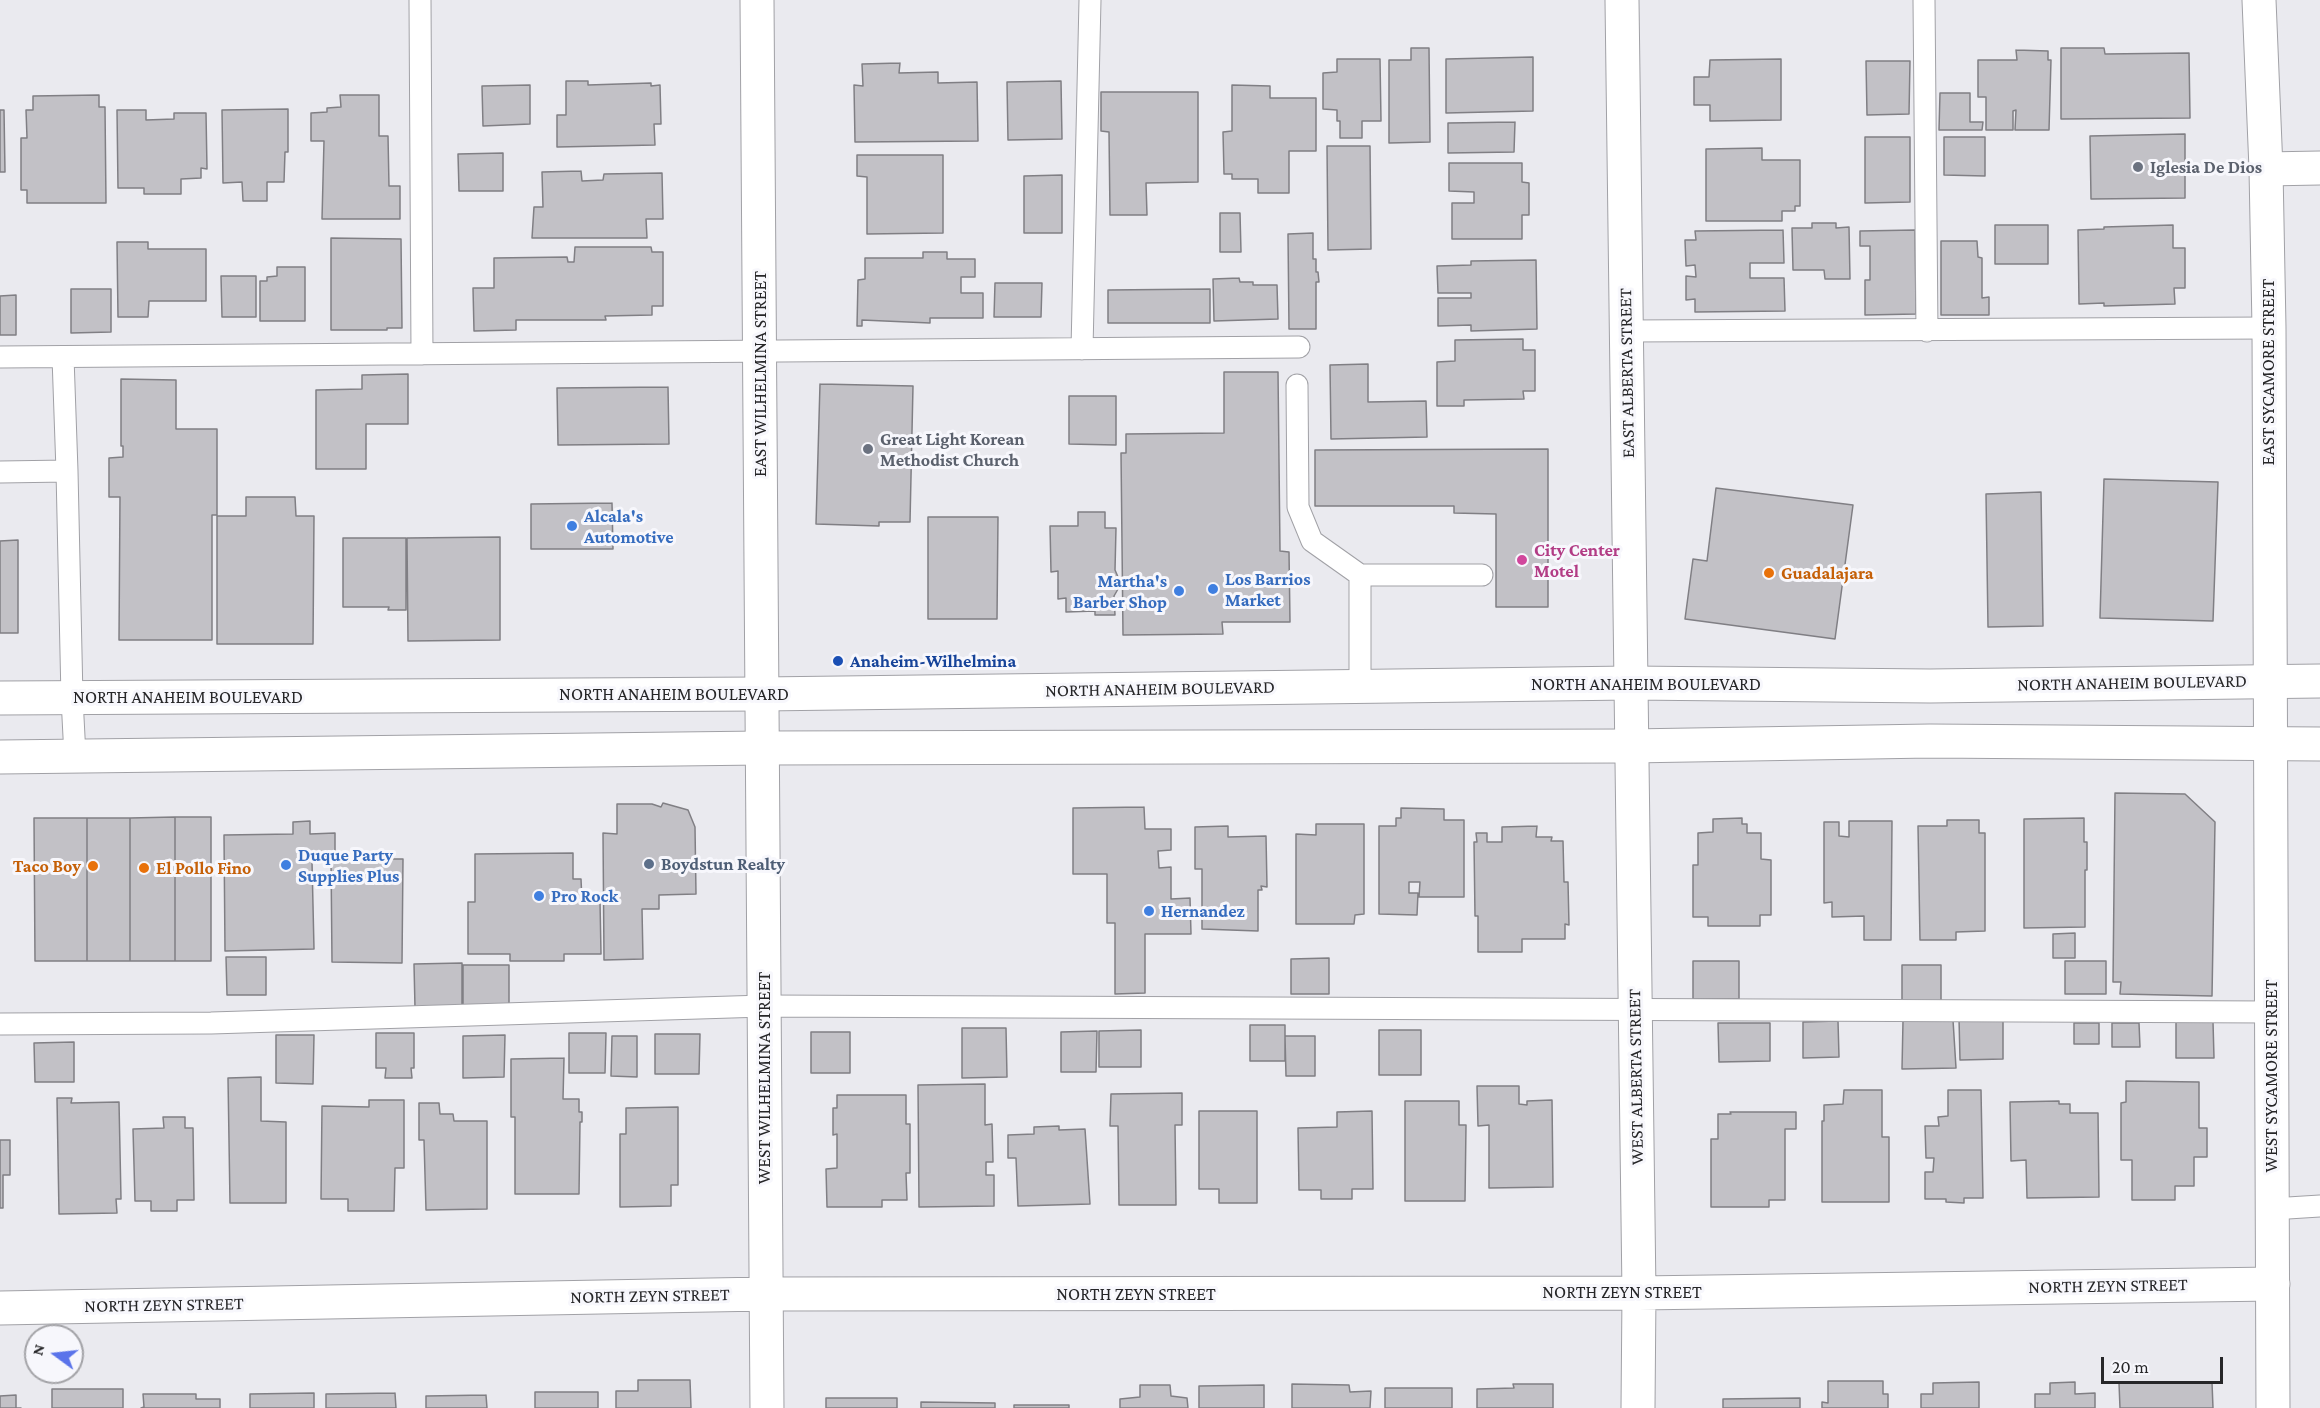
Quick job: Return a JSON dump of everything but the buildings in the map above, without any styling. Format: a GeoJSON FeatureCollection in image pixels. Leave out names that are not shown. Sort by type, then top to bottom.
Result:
{"type":"FeatureCollection","features":[{"type":"Feature","properties":{"kind":"street","name":"EAST WILHELMINA STREET"},"geometry":{"type":"LineString","coordinates":[[758,0],[762,748]]}},
{"type":"Feature","properties":{"kind":"street","name":"EAST ALBERTA STREET"},"geometry":{"type":"LineString","coordinates":[[1623,0],[1631,746]]}},
{"type":"Feature","properties":{"kind":"street","name":"EAST SYCAMORE STREET"},"geometry":{"type":"LineString","coordinates":[[2259,0],[2266,169],[2269,328],[2270,744]]}},
{"type":"Feature","properties":{"kind":"street"},"geometry":{"type":"LineString","coordinates":[[2266,169],[2320,168]]}},
{"type":"Feature","properties":{"kind":"street","name":"NORTH ANAHEIM BOULEVARD"},"geometry":{"type":"LineString","coordinates":[[0,698],[762,694],[1631,683],[1930,686],[2320,681]]}},
{"type":"Feature","properties":{"kind":"street"},"geometry":{"type":"LineString","coordinates":[[0,757],[762,748],[1631,746],[1930,741],[2320,744]]}},
{"type":"Feature","properties":{"kind":"street","name":"WEST SYCAMORE STREET"},"geometry":{"type":"LineString","coordinates":[[2270,744],[2273,1408]]}},
{"type":"Feature","properties":{"kind":"street","name":"WEST ALBERTA STREET"},"geometry":{"type":"LineString","coordinates":[[1631,746],[1639,1293],[1638,1408]]}},
{"type":"Feature","properties":{"kind":"street","name":"WEST WILHELMINA STREET"},"geometry":{"type":"LineString","coordinates":[[762,748],[767,1408]]}},
{"type":"Feature","properties":{"kind":"street","name":"NORTH ZEYN STREET"},"geometry":{"type":"LineString","coordinates":[[0,1308],[765,1294],[1639,1293],[2273,1284]]}},
{"type":"Feature","properties":{"kind":"lane"},"geometry":{"type":"LineString","coordinates":[[420,0],[422,354]]}},
{"type":"Feature","properties":{"kind":"lane"},"geometry":{"type":"LineString","coordinates":[[1082,349],[1090,0]]}},
{"type":"Feature","properties":{"kind":"lane"},"geometry":{"type":"LineString","coordinates":[[1924,0],[1927,331]]}},
{"type":"Feature","properties":{"kind":"lane"},"geometry":{"type":"LineString","coordinates":[[1627,331],[2269,328]]}},
{"type":"Feature","properties":{"kind":"lane"},"geometry":{"type":"LineString","coordinates":[[0,357],[1299,347]]}},
{"type":"Feature","properties":{"kind":"lane"},"geometry":{"type":"LineString","coordinates":[[63,357],[75,756]]}},
{"type":"Feature","properties":{"kind":"lane"},"geometry":{"type":"LineString","coordinates":[[1297,385],[1298,507],[1312,541],[1360,575],[1482,575]]}},
{"type":"Feature","properties":{"kind":"lane"},"geometry":{"type":"LineString","coordinates":[[0,472],[67,471]]}},
{"type":"Feature","properties":{"kind":"lane"},"geometry":{"type":"LineString","coordinates":[[1360,575],[1360,686]]}},
{"type":"Feature","properties":{"kind":"lane"},"geometry":{"type":"LineString","coordinates":[[0,1024],[211,1023],[764,1006],[2271,1012]]}},
{"type":"Feature","properties":{"kind":"lane"},"geometry":{"type":"LineString","coordinates":[[2272,1209],[2320,1206]]}},
{"type":"Feature","properties":{"kind":"place","name":"Iglesia De Dios"},"geometry":{"type":"Point","coordinates":[2138,167]}},
{"type":"Feature","properties":{"kind":"place","name":"Great Light Korean Methodist Church"},"geometry":{"type":"Point","coordinates":[868,449]}},
{"type":"Feature","properties":{"kind":"place","name":"Alcala's Automotive"},"geometry":{"type":"Point","coordinates":[572,526]}},
{"type":"Feature","properties":{"kind":"place","name":"City Center Motel"},"geometry":{"type":"Point","coordinates":[1522,560]}},
{"type":"Feature","properties":{"kind":"place","name":"Guadalajara"},"geometry":{"type":"Point","coordinates":[1769,573]}},
{"type":"Feature","properties":{"kind":"place","name":"Los Barrios Market"},"geometry":{"type":"Point","coordinates":[1213,589]}},
{"type":"Feature","properties":{"kind":"place","name":"Martha's Barber Shop"},"geometry":{"type":"Point","coordinates":[1179,591]}},
{"type":"Feature","properties":{"kind":"place","name":"Anaheim-Wilhelmina"},"geometry":{"type":"Point","coordinates":[838,661]}},
{"type":"Feature","properties":{"kind":"place","name":"Boydstun Realty"},"geometry":{"type":"Point","coordinates":[649,864]}},
{"type":"Feature","properties":{"kind":"place","name":"Duque Party Supplies Plus"},"geometry":{"type":"Point","coordinates":[286,865]}},
{"type":"Feature","properties":{"kind":"place","name":"Taco Boy"},"geometry":{"type":"Point","coordinates":[93,866]}},
{"type":"Feature","properties":{"kind":"place","name":"El Pollo Fino"},"geometry":{"type":"Point","coordinates":[144,868]}},
{"type":"Feature","properties":{"kind":"place","name":"Pro Rock"},"geometry":{"type":"Point","coordinates":[539,896]}},
{"type":"Feature","properties":{"kind":"place","name":"Hernandez"},"geometry":{"type":"Point","coordinates":[1149,911]}}]}
